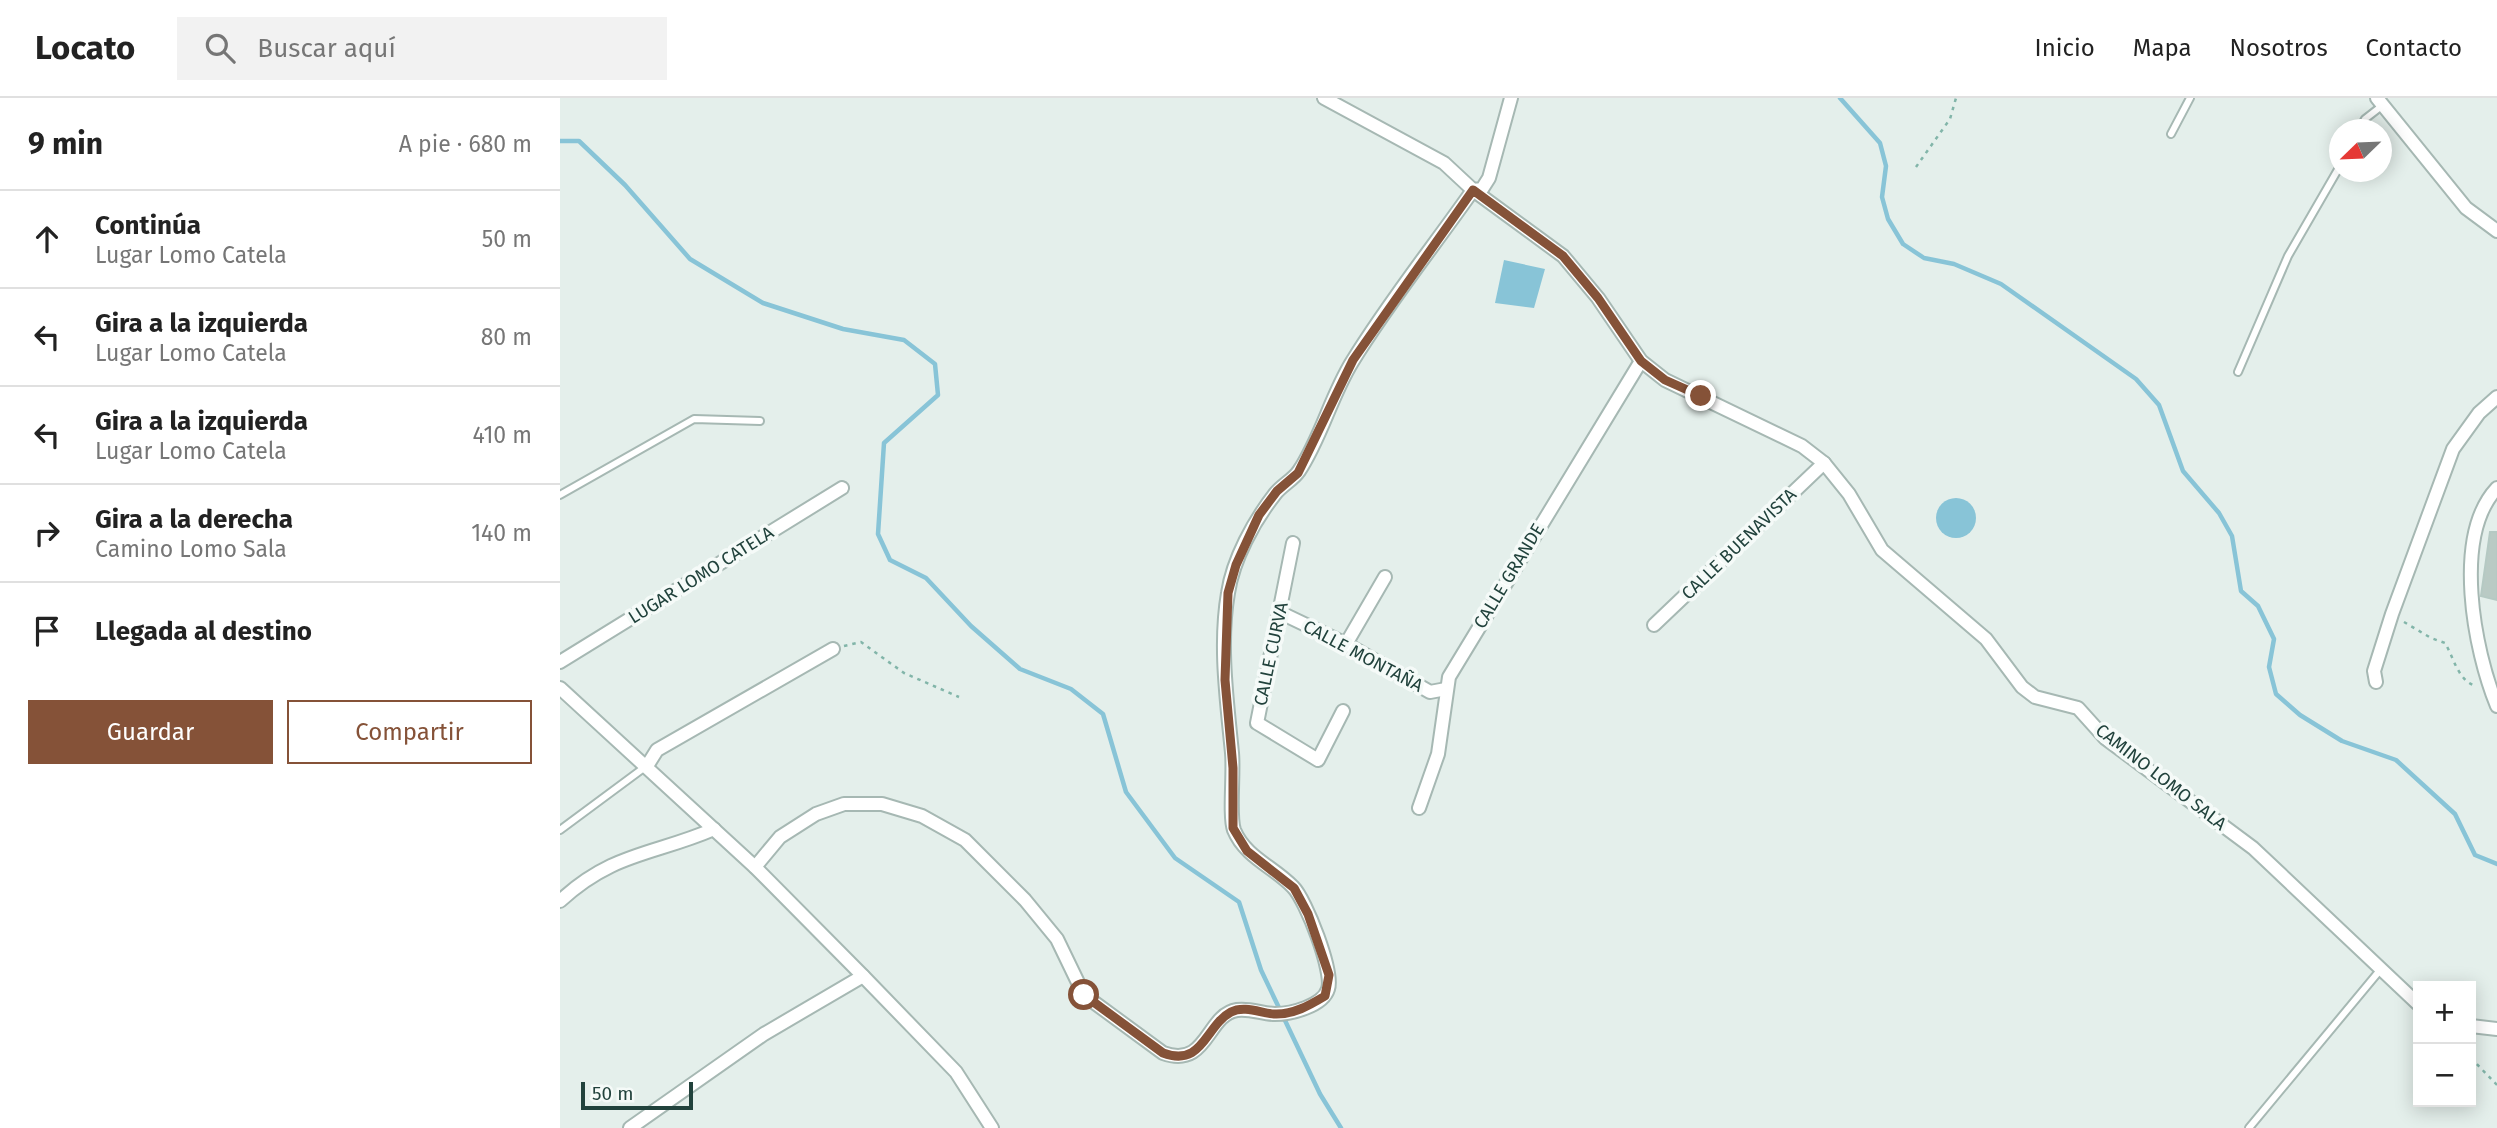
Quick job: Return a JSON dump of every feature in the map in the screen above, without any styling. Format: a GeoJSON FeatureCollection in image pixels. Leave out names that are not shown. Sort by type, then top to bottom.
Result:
{"type":"FeatureCollection","features":[{"type":"Feature","properties":{"kind":"street","name":"CAMINO LOMO SALA"},"geometry":{"type":"LineString","coordinates":[[1324,98],[1444,163],[1473,190],[1563,256],[1598,298],[1641,361],[1665,380],[1802,446],[1824,463],[1849,494],[1882,550],[1986,639],[2022,687],[2035,697],[2078,708],[2105,738],[2253,848],[2413,999]]}},
{"type":"Feature","properties":{"kind":"street"},"geometry":{"type":"LineString","coordinates":[[755,867],[780,837],[816,814],[844,804],[882,804],[922,816],[965,840],[1025,900],[1057,939],[1084,995],[1163,1053],[1174,1057],[1194,1051],[1224,1017],[1234,1010],[1283,1014],[1307,1007],[1325,996],[1329,975],[1308,914],[1294,888],[1247,851],[1233,828],[1233,768],[1225,680],[1228,593],[1236,565],[1259,515],[1277,491],[1298,473],[1353,360],[1473,190],[1482,188],[1489,178],[1511,98]]}},
{"type":"Feature","properties":{"kind":"street"},"geometry":{"type":"LineString","coordinates":[[2380,102],[2466,208],[2497,231]]}},
{"type":"Feature","properties":{"kind":"street","name":"CALLE GRANDE"},"geometry":{"type":"LineString","coordinates":[[1419,808],[1426,794],[1437,754],[1449,677],[1641,361]]}},
{"type":"Feature","properties":{"kind":"street"},"geometry":{"type":"LineString","coordinates":[[2376,681],[2374,671],[2392,614],[2453,449],[2479,413],[2497,397]]}},
{"type":"Feature","properties":{"kind":"street","name":"CALLE BUENAVISTA"},"geometry":{"type":"LineString","coordinates":[[1654,625],[1824,463]]}},
{"type":"Feature","properties":{"kind":"street","name":"LUGAR LOMO CATELA"},"geometry":{"type":"LineString","coordinates":[[560,662],[842,488]]}},
{"type":"Feature","properties":{"kind":"street"},"geometry":{"type":"LineString","coordinates":[[2497,488],[2476,526],[2470,568],[2472,601],[2490,687],[2497,706]]}},
{"type":"Feature","properties":{"kind":"street","name":"CALLE CURVA"},"geometry":{"type":"LineString","coordinates":[[1293,543],[1257,723],[1318,760],[1343,710]]}},
{"type":"Feature","properties":{"kind":"street"},"geometry":{"type":"LineString","coordinates":[[1346,644],[1385,577]]}},
{"type":"Feature","properties":{"kind":"street","name":"CALLE MONTAÑA"},"geometry":{"type":"LineString","coordinates":[[1280,612],[1346,644],[1430,692],[1446,690]]}},
{"type":"Feature","properties":{"kind":"street"},"geometry":{"type":"LineString","coordinates":[[647,766],[657,750],[833,649]]}},
{"type":"Feature","properties":{"kind":"street"},"geometry":{"type":"LineString","coordinates":[[560,688],[755,867],[863,976],[956,1072],[992,1128]]}},
{"type":"Feature","properties":{"kind":"street"},"geometry":{"type":"LineString","coordinates":[[560,901],[581,882],[613,863],[714,829]]}},
{"type":"Feature","properties":{"kind":"street"},"geometry":{"type":"LineString","coordinates":[[630,1128],[764,1034],[863,976]]}},
{"type":"Feature","properties":{"kind":"street"},"geometry":{"type":"LineString","coordinates":[[2476,1027],[2497,1029]]}},
{"type":"Feature","properties":{"kind":"lane"},"geometry":{"type":"LineString","coordinates":[[2171,134],[2190,98]]}},
{"type":"Feature","properties":{"kind":"lane"},"geometry":{"type":"LineString","coordinates":[[2365,119],[2380,102]]}},
{"type":"Feature","properties":{"kind":"lane"},"geometry":{"type":"LineString","coordinates":[[2238,372],[2288,256],[2331,182]]}},
{"type":"Feature","properties":{"kind":"lane"},"geometry":{"type":"LineString","coordinates":[[560,495],[694,419],[760,421]]}},
{"type":"Feature","properties":{"kind":"lane"},"geometry":{"type":"LineString","coordinates":[[560,830],[647,766]]}},
{"type":"Feature","properties":{"kind":"lane"},"geometry":{"type":"LineString","coordinates":[[2249,1128],[2381,970]]}},
{"type":"Feature","properties":{"kind":"path"},"geometry":{"type":"LineString","coordinates":[[1916,167],[1950,120],[1956,98]]}},
{"type":"Feature","properties":{"kind":"path"},"geometry":{"type":"LineString","coordinates":[[2392,614],[2431,638],[2445,643],[2468,684],[2490,687]]}},
{"type":"Feature","properties":{"kind":"path"},"geometry":{"type":"LineString","coordinates":[[833,649],[861,642],[904,673],[959,697]]}},
{"type":"Feature","properties":{"kind":"path"},"geometry":{"type":"LineString","coordinates":[[2476,1064],[2497,1085]]}},
{"type":"Feature","properties":{"kind":"water"},"geometry":{"type":"Polygon","coordinates":[[[1504,260],[1545,269],[1534,308],[1495,303],[1504,260]]]}},
{"type":"Feature","properties":{"kind":"water"},"geometry":{"type":"Polygon","coordinates":[[[1956,498],[1970,504],[1976,518],[1970,532],[1956,538],[1942,532],[1936,518],[1942,504],[1956,498]]]}},
{"type":"Feature","properties":{"kind":"building"},"geometry":{"type":"Polygon","coordinates":[[[2490,532],[2497,532],[2497,600],[2481,596],[2490,532]]]}},
{"type":"Feature","properties":{"kind":"waterway"},"geometry":{"type":"LineString","coordinates":[[1840,98],[1880,143],[1886,166],[1882,197],[1888,219],[1903,244],[1924,258],[1954,264],[2001,284],[2136,379],[2159,405],[2183,471],[2219,513],[2232,536],[2241,591],[2258,606],[2274,639],[2269,667],[2276,694],[2300,715],[2342,741],[2396,760],[2455,814],[2475,855],[2497,864]]}},
{"type":"Feature","properties":{"kind":"waterway"},"geometry":{"type":"LineString","coordinates":[[560,141],[579,141],[625,185],[690,259],[763,303],[843,329],[904,340],[935,364],[938,395],[884,443],[878,534],[890,560],[926,578],[971,626],[1020,669],[1071,689],[1103,714],[1126,792],[1175,858],[1239,902],[1261,970],[1320,1094],[1341,1128]]}},
{"type":"Feature","properties":{"kind":"route"},"geometry":{"type":"LineString","coordinates":[[1084,995],[1163,1053],[1174,1057],[1194,1051],[1205,1042],[1224,1017],[1234,1010],[1283,1014],[1307,1007],[1325,996],[1329,987],[1329,975],[1308,914],[1294,888],[1247,851],[1233,828],[1233,768],[1225,680],[1228,593],[1236,565],[1259,515],[1277,491],[1298,473],[1336,390],[1353,360],[1473,190],[1563,256],[1598,298],[1641,361],[1665,380],[1701,396]]}}]}
